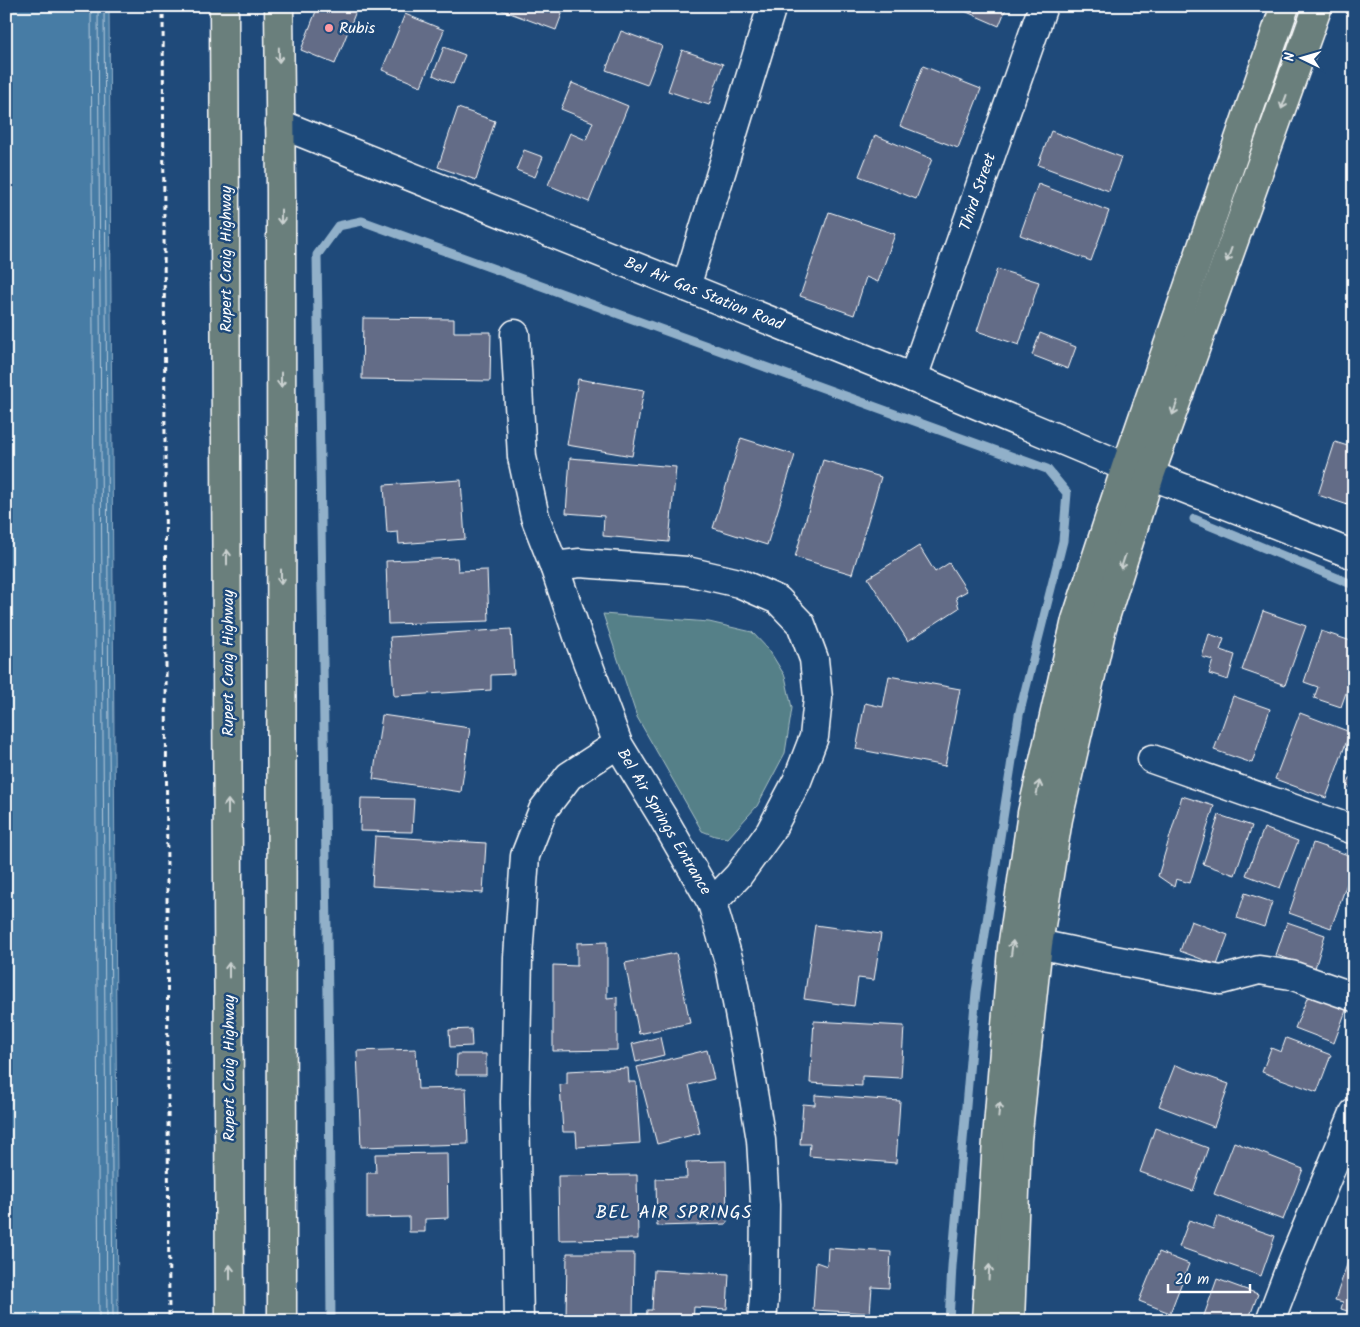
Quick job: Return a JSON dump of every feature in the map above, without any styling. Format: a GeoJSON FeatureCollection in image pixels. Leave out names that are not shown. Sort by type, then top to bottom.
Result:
{"type":"FeatureCollection","features":[{"type":"Feature","properties":{"kind":"main road","name":"Rupert Craig Highway"},"geometry":{"type":"LineString","coordinates":[[224,6],[230,1321]]}},
{"type":"Feature","properties":{"kind":"main road"},"geometry":{"type":"LineString","coordinates":[[279,6],[282,1321]]}},
{"type":"Feature","properties":{"kind":"main road"},"geometry":{"type":"LineString","coordinates":[[1010,1321],[1017,1140],[1050,947],[1058,819],[1138,471],[1285,6]]}},
{"type":"Feature","properties":{"kind":"main road"},"geometry":{"type":"LineString","coordinates":[[986,1321],[996,1140],[1012,948],[1032,813],[1076,620],[1138,471],[1318,6]]}},
{"type":"Feature","properties":{"kind":"street"},"geometry":{"type":"LineString","coordinates":[[686,287],[772,6]]}},
{"type":"Feature","properties":{"kind":"street","name":"Third Street"},"geometry":{"type":"LineString","coordinates":[[913,378],[1043,6]]}},
{"type":"Feature","properties":{"kind":"street","name":"Bel Air Gas Station Road"},"geometry":{"type":"LineString","coordinates":[[280,124],[913,378],[1138,471],[1354,555]]}},
{"type":"Feature","properties":{"kind":"street","name":"Bel Air Springs Entrance"},"geometry":{"type":"LineString","coordinates":[[515,334],[522,457],[535,517],[618,744],[712,903],[730,965],[761,1140],[765,1206],[762,1321]]}},
{"type":"Feature","properties":{"kind":"street"},"geometry":{"type":"LineString","coordinates":[[554,566],[580,563],[687,571],[739,583],[778,600],[801,624],[814,659],[818,698],[814,737],[797,781],[770,832],[738,876],[712,903]]}},
{"type":"Feature","properties":{"kind":"street"},"geometry":{"type":"LineString","coordinates":[[519,1321],[515,1092],[518,956],[525,856],[542,810],[569,776],[618,744]]}},
{"type":"Feature","properties":{"kind":"street"},"geometry":{"type":"LineString","coordinates":[[1152,758],[1354,830]]}},
{"type":"Feature","properties":{"kind":"street"},"geometry":{"type":"LineString","coordinates":[[1050,947],[1221,980],[1259,970],[1291,975],[1354,997]]}},
{"type":"Feature","properties":{"kind":"street"},"geometry":{"type":"LineString","coordinates":[[1270,1321],[1354,1113]]}},
{"type":"Feature","properties":{"kind":"path"},"geometry":{"type":"LineString","coordinates":[[163,6],[170,1321]]}},
{"type":"Feature","properties":{"kind":"green space"},"geometry":{"type":"Polygon","coordinates":[[[603,614],[709,622],[752,632],[769,650],[785,676],[792,708],[785,753],[757,806],[728,838],[702,831],[637,717],[603,614]]]}},
{"type":"Feature","properties":{"kind":"water"},"geometry":{"type":"Polygon","coordinates":[[[6,6],[109,6],[118,1321],[6,1321],[6,6]]]}},
{"type":"Feature","properties":{"kind":"building","name":"Rubis"},"geometry":{"type":"Polygon","coordinates":[[[318,6],[358,6],[335,64],[301,50],[318,6]]]}},
{"type":"Feature","properties":{"kind":"building"},"geometry":{"type":"Polygon","coordinates":[[[500,6],[565,6],[556,30],[499,9],[500,6]]]}},
{"type":"Feature","properties":{"kind":"building"},"geometry":{"type":"Polygon","coordinates":[[[953,6],[1007,6],[999,26],[953,6]]]}},
{"type":"Feature","properties":{"kind":"building"},"geometry":{"type":"Polygon","coordinates":[[[405,14],[444,30],[421,86],[382,70],[405,14]]]}},
{"type":"Feature","properties":{"kind":"building"},"geometry":{"type":"Polygon","coordinates":[[[621,31],[662,46],[647,85],[606,70],[621,31]]]}},
{"type":"Feature","properties":{"kind":"building"},"geometry":{"type":"Polygon","coordinates":[[[444,47],[465,55],[453,84],[433,75],[444,47]]]}},
{"type":"Feature","properties":{"kind":"building"},"geometry":{"type":"Polygon","coordinates":[[[682,50],[723,64],[709,105],[668,91],[682,50]]]}},
{"type":"Feature","properties":{"kind":"building"},"geometry":{"type":"Polygon","coordinates":[[[923,66],[981,89],[958,148],[900,126],[923,66]]]}},
{"type":"Feature","properties":{"kind":"building"},"geometry":{"type":"Polygon","coordinates":[[[572,83],[628,106],[589,202],[548,185],[570,133],[586,140],[593,122],[561,109],[572,83]]]}},
{"type":"Feature","properties":{"kind":"building"},"geometry":{"type":"Polygon","coordinates":[[[458,108],[495,121],[476,180],[438,167],[458,108]]]}},
{"type":"Feature","properties":{"kind":"building"},"geometry":{"type":"Polygon","coordinates":[[[1051,131],[1121,157],[1109,191],[1038,165],[1051,131]]]}},
{"type":"Feature","properties":{"kind":"building"},"geometry":{"type":"Polygon","coordinates":[[[875,135],[932,159],[916,199],[859,176],[875,135]]]}},
{"type":"Feature","properties":{"kind":"building"},"geometry":{"type":"Polygon","coordinates":[[[524,150],[543,157],[535,177],[516,170],[524,150]]]}},
{"type":"Feature","properties":{"kind":"building"},"geometry":{"type":"Polygon","coordinates":[[[1038,184],[1109,211],[1091,261],[1020,235],[1038,184]]]}},
{"type":"Feature","properties":{"kind":"building"},"geometry":{"type":"Polygon","coordinates":[[[829,212],[895,234],[878,282],[866,277],[854,315],[800,296],[829,212]]]}},
{"type":"Feature","properties":{"kind":"building"},"geometry":{"type":"Polygon","coordinates":[[[997,269],[1039,282],[1019,345],[977,331],[997,269]]]}},
{"type":"Feature","properties":{"kind":"building"},"geometry":{"type":"Polygon","coordinates":[[[363,318],[454,319],[454,332],[491,332],[490,381],[362,379],[363,318]]]}},
{"type":"Feature","properties":{"kind":"building"},"geometry":{"type":"Polygon","coordinates":[[[1040,333],[1076,347],[1068,369],[1032,355],[1040,333]]]}},
{"type":"Feature","properties":{"kind":"building"},"geometry":{"type":"Polygon","coordinates":[[[578,379],[644,390],[632,456],[567,445],[578,379]]]}},
{"type":"Feature","properties":{"kind":"building"},"geometry":{"type":"Polygon","coordinates":[[[741,438],[795,455],[767,545],[713,528],[741,438]]]}},
{"type":"Feature","properties":{"kind":"building"},"geometry":{"type":"Polygon","coordinates":[[[1335,442],[1354,448],[1354,507],[1318,495],[1335,442]]]}},
{"type":"Feature","properties":{"kind":"building"},"geometry":{"type":"Polygon","coordinates":[[[570,458],[676,467],[669,542],[603,536],[604,516],[566,513],[570,458]]]}},
{"type":"Feature","properties":{"kind":"building"},"geometry":{"type":"Polygon","coordinates":[[[823,460],[881,477],[852,574],[795,557],[823,460]]]}},
{"type":"Feature","properties":{"kind":"building"},"geometry":{"type":"Polygon","coordinates":[[[461,480],[465,539],[399,544],[398,532],[387,533],[384,485],[461,480]]]}},
{"type":"Feature","properties":{"kind":"building"},"geometry":{"type":"Polygon","coordinates":[[[919,546],[935,572],[949,563],[967,591],[956,597],[959,608],[908,641],[868,578],[919,546]]]}},
{"type":"Feature","properties":{"kind":"building"},"geometry":{"type":"Polygon","coordinates":[[[457,558],[458,571],[487,570],[489,621],[388,624],[386,561],[457,558]]]}},
{"type":"Feature","properties":{"kind":"building"},"geometry":{"type":"Polygon","coordinates":[[[1263,611],[1306,626],[1285,685],[1242,670],[1263,611]]]}},
{"type":"Feature","properties":{"kind":"building"},"geometry":{"type":"Polygon","coordinates":[[[511,629],[514,674],[491,675],[491,690],[394,696],[390,637],[511,629]]]}},
{"type":"Feature","properties":{"kind":"building"},"geometry":{"type":"Polygon","coordinates":[[[1321,631],[1354,642],[1354,670],[1341,707],[1314,698],[1318,687],[1304,682],[1321,631]]]}},
{"type":"Feature","properties":{"kind":"building"},"geometry":{"type":"Polygon","coordinates":[[[1209,634],[1224,639],[1220,650],[1235,655],[1228,680],[1209,674],[1213,660],[1202,657],[1209,634]]]}},
{"type":"Feature","properties":{"kind":"building"},"geometry":{"type":"Polygon","coordinates":[[[889,676],[960,689],[945,766],[856,749],[865,703],[883,707],[889,676]]]}},
{"type":"Feature","properties":{"kind":"building"},"geometry":{"type":"Polygon","coordinates":[[[1233,696],[1270,709],[1252,763],[1214,750],[1233,696]]]}},
{"type":"Feature","properties":{"kind":"building"},"geometry":{"type":"Polygon","coordinates":[[[1300,713],[1350,732],[1326,798],[1275,779],[1300,713]]]}},
{"type":"Feature","properties":{"kind":"building"},"geometry":{"type":"Polygon","coordinates":[[[382,715],[470,728],[461,792],[373,779],[382,715]]]}},
{"type":"Feature","properties":{"kind":"building"},"geometry":{"type":"Polygon","coordinates":[[[1354,770],[1354,789],[1347,786],[1354,770]]]}},
{"type":"Feature","properties":{"kind":"building"},"geometry":{"type":"Polygon","coordinates":[[[1182,796],[1214,806],[1190,883],[1176,879],[1174,887],[1158,876],[1182,796]]]}},
{"type":"Feature","properties":{"kind":"building"},"geometry":{"type":"Polygon","coordinates":[[[361,798],[414,799],[412,832],[360,831],[361,798]]]}},
{"type":"Feature","properties":{"kind":"building"},"geometry":{"type":"Polygon","coordinates":[[[1219,815],[1252,826],[1235,875],[1203,864],[1219,815]]]}},
{"type":"Feature","properties":{"kind":"building"},"geometry":{"type":"Polygon","coordinates":[[[1264,828],[1298,841],[1280,888],[1246,875],[1264,828]]]}},
{"type":"Feature","properties":{"kind":"building"},"geometry":{"type":"Polygon","coordinates":[[[375,836],[486,843],[483,893],[372,886],[375,836]]]}},
{"type":"Feature","properties":{"kind":"building"},"geometry":{"type":"Polygon","coordinates":[[[1313,843],[1354,857],[1354,864],[1331,928],[1289,913],[1313,843]]]}},
{"type":"Feature","properties":{"kind":"building"},"geometry":{"type":"Polygon","coordinates":[[[1245,893],[1272,902],[1264,927],[1237,918],[1245,893]]]}},
{"type":"Feature","properties":{"kind":"building"},"geometry":{"type":"Polygon","coordinates":[[[1191,921],[1228,935],[1217,965],[1180,951],[1191,921]]]}},
{"type":"Feature","properties":{"kind":"building"},"geometry":{"type":"Polygon","coordinates":[[[1287,922],[1325,935],[1315,968],[1276,955],[1287,922]]]}},
{"type":"Feature","properties":{"kind":"building"},"geometry":{"type":"Polygon","coordinates":[[[815,925],[881,934],[874,980],[858,978],[854,1006],[804,999],[815,925]]]}},
{"type":"Feature","properties":{"kind":"building"},"geometry":{"type":"Polygon","coordinates":[[[607,942],[607,998],[617,997],[617,1050],[553,1051],[553,965],[577,966],[577,943],[607,942]]]}},
{"type":"Feature","properties":{"kind":"building"},"geometry":{"type":"Polygon","coordinates":[[[676,953],[690,1023],[639,1034],[625,963],[676,953]]]}},
{"type":"Feature","properties":{"kind":"building"},"geometry":{"type":"Polygon","coordinates":[[[1310,991],[1348,1005],[1334,1043],[1295,1028],[1310,991]]]}},
{"type":"Feature","properties":{"kind":"building"},"geometry":{"type":"Polygon","coordinates":[[[814,1021],[904,1026],[901,1078],[862,1076],[862,1086],[810,1083],[814,1021]]]}},
{"type":"Feature","properties":{"kind":"building"},"geometry":{"type":"Polygon","coordinates":[[[471,1029],[472,1046],[450,1047],[449,1030],[471,1029]]]}},
{"type":"Feature","properties":{"kind":"building"},"geometry":{"type":"Polygon","coordinates":[[[660,1037],[664,1055],[636,1062],[632,1044],[660,1037]]]}},
{"type":"Feature","properties":{"kind":"building"},"geometry":{"type":"Polygon","coordinates":[[[1286,1038],[1331,1055],[1317,1092],[1262,1072],[1271,1048],[1281,1052],[1286,1038]]]}},
{"type":"Feature","properties":{"kind":"building"},"geometry":{"type":"Polygon","coordinates":[[[416,1049],[418,1089],[466,1088],[468,1144],[361,1147],[357,1051],[416,1049]]]}},
{"type":"Feature","properties":{"kind":"building"},"geometry":{"type":"Polygon","coordinates":[[[707,1050],[714,1079],[689,1085],[700,1133],[657,1144],[637,1067],[707,1050]]]}},
{"type":"Feature","properties":{"kind":"building"},"geometry":{"type":"Polygon","coordinates":[[[457,1054],[486,1054],[486,1075],[456,1075],[457,1054]]]}},
{"type":"Feature","properties":{"kind":"building"},"geometry":{"type":"Polygon","coordinates":[[[1175,1065],[1229,1084],[1214,1127],[1159,1106],[1175,1065]]]}},
{"type":"Feature","properties":{"kind":"building"},"geometry":{"type":"Polygon","coordinates":[[[628,1068],[629,1082],[636,1082],[640,1143],[577,1147],[576,1132],[563,1132],[560,1085],[567,1084],[567,1071],[628,1068]]]}},
{"type":"Feature","properties":{"kind":"building"},"geometry":{"type":"Polygon","coordinates":[[[815,1095],[900,1101],[896,1163],[809,1156],[810,1144],[800,1144],[803,1104],[815,1105],[815,1095]]]}},
{"type":"Feature","properties":{"kind":"building"},"geometry":{"type":"Polygon","coordinates":[[[1155,1128],[1208,1148],[1193,1191],[1140,1172],[1155,1128]]]}},
{"type":"Feature","properties":{"kind":"building"},"geometry":{"type":"Polygon","coordinates":[[[1234,1142],[1303,1169],[1283,1220],[1214,1194],[1234,1142]]]}},
{"type":"Feature","properties":{"kind":"building"},"geometry":{"type":"Polygon","coordinates":[[[447,1153],[448,1218],[425,1219],[425,1232],[409,1232],[409,1217],[367,1218],[367,1173],[376,1173],[375,1154],[447,1153]]]}},
{"type":"Feature","properties":{"kind":"building"},"geometry":{"type":"Polygon","coordinates":[[[726,1161],[727,1224],[657,1226],[656,1179],[687,1178],[686,1162],[726,1161]]]}},
{"type":"Feature","properties":{"kind":"building"},"geometry":{"type":"Polygon","coordinates":[[[637,1175],[638,1239],[559,1240],[558,1176],[637,1175]]]}},
{"type":"Feature","properties":{"kind":"building"},"geometry":{"type":"Polygon","coordinates":[[[1217,1216],[1275,1236],[1261,1276],[1179,1247],[1189,1220],[1213,1229],[1217,1216]]]}},
{"type":"Feature","properties":{"kind":"building"},"geometry":{"type":"Polygon","coordinates":[[[828,1248],[891,1252],[889,1288],[872,1287],[870,1313],[813,1310],[816,1262],[827,1266],[828,1248]]]}},
{"type":"Feature","properties":{"kind":"building"},"geometry":{"type":"Polygon","coordinates":[[[1352,1250],[1354,1251],[1354,1313],[1341,1309],[1343,1302],[1335,1300],[1352,1250]]]}},
{"type":"Feature","properties":{"kind":"building"},"geometry":{"type":"Polygon","coordinates":[[[1159,1252],[1189,1264],[1170,1313],[1139,1301],[1159,1252]]]}},
{"type":"Feature","properties":{"kind":"building"},"geometry":{"type":"Polygon","coordinates":[[[567,1253],[634,1253],[633,1321],[566,1321],[567,1253]]]}},
{"type":"Feature","properties":{"kind":"building"},"geometry":{"type":"Polygon","coordinates":[[[654,1270],[729,1274],[727,1309],[694,1307],[693,1321],[646,1321],[647,1310],[652,1310],[654,1270]]]}},
{"type":"Feature","properties":{"kind":"building"},"geometry":{"type":"Polygon","coordinates":[[[1217,1279],[1258,1294],[1248,1321],[1202,1321],[1217,1279]]]}},
{"type":"Feature","properties":{"kind":"building"},"geometry":{"type":"Polygon","coordinates":[[[463,1312],[464,1321],[446,1321],[446,1314],[463,1312]]]}},
{"type":"Feature","properties":{"kind":"building"},"geometry":{"type":"Polygon","coordinates":[[[372,1319],[432,1319],[432,1321],[372,1321],[372,1319]]]}},
{"type":"Feature","properties":{"kind":"waterway"},"geometry":{"type":"LineString","coordinates":[[331,1321],[317,255],[338,226],[362,221],[1047,469],[1067,493],[1063,541],[1019,715],[976,992],[952,1266],[949,1321]]}},
{"type":"Feature","properties":{"kind":"waterway"},"geometry":{"type":"LineString","coordinates":[[1194,519],[1354,585]]}},
{"type":"Feature","properties":{"kind":"place","name":"Rubis"},"geometry":{"type":"Point","coordinates":[329,28]}},
{"type":"Feature","properties":{"kind":"district","name":"BEL AIR SPRINGS"},"geometry":{"type":"Point","coordinates":[674,1213]}}]}
